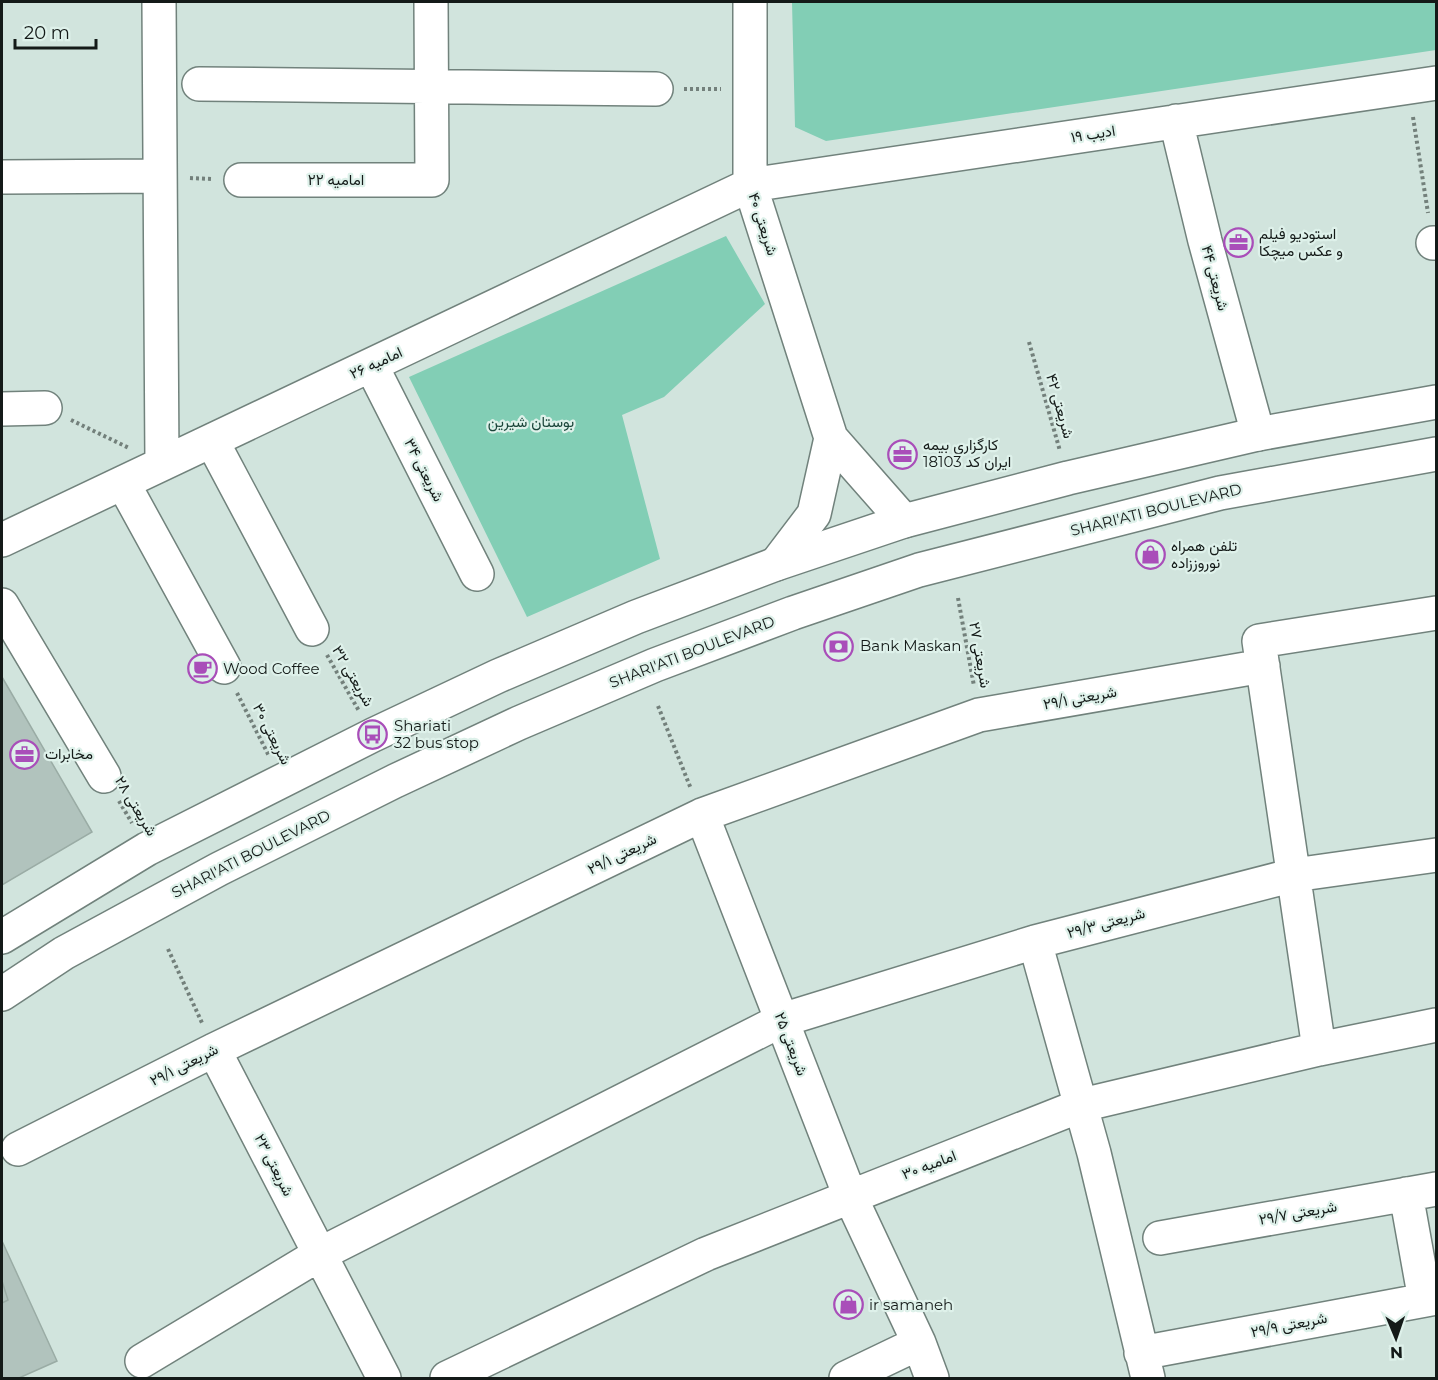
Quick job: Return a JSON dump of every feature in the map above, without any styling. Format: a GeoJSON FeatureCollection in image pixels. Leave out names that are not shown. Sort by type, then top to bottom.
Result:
{"type":"FeatureCollection","features":[{"type":"Feature","properties":{"kind":"street"},"geometry":{"type":"LineString","coordinates":[[159,2],[162,464]]}},
{"type":"Feature","properties":{"kind":"street"},"geometry":{"type":"LineString","coordinates":[[431,2],[431,87]]}},
{"type":"Feature","properties":{"kind":"street","name":"شریعتی ۴۰"},"geometry":{"type":"LineString","coordinates":[[750,2],[750,185],[831,438],[904,521]]}},
{"type":"Feature","properties":{"kind":"street"},"geometry":{"type":"LineString","coordinates":[[199,84],[656,89]]}},
{"type":"Feature","properties":{"kind":"street","name":"ادیب ۱۹"},"geometry":{"type":"LineString","coordinates":[[750,185],[1422,85]]}},
{"type":"Feature","properties":{"kind":"street","name":"امامیه ۲۲"},"geometry":{"type":"LineString","coordinates":[[241,180],[432,180],[431,87]]}},
{"type":"Feature","properties":{"kind":"street","name":"شریعتی ۴۴"},"geometry":{"type":"LineString","coordinates":[[1176,122],[1205,241],[1258,434]]}},
{"type":"Feature","properties":{"kind":"street"},"geometry":{"type":"LineString","coordinates":[[2,177],[159,176]]}},
{"type":"Feature","properties":{"kind":"street","name":"امامیه ۲۶"},"geometry":{"type":"LineString","coordinates":[[2,540],[750,185]]}},
{"type":"Feature","properties":{"kind":"street","name":"شریعتی ۳۴"},"geometry":{"type":"LineString","coordinates":[[370,366],[477,574]]}},
{"type":"Feature","properties":{"kind":"street"},"geometry":{"type":"LineString","coordinates":[[2,937],[147,849],[372,735],[498,676],[625,622],[776,564],[904,521],[1068,478],[1258,434],[1437,402]]}},
{"type":"Feature","properties":{"kind":"street"},"geometry":{"type":"LineString","coordinates":[[2,409],[45,408]]}},
{"type":"Feature","properties":{"kind":"street"},"geometry":{"type":"LineString","coordinates":[[776,564],[814,514],[831,438]]}},
{"type":"Feature","properties":{"kind":"street"},"geometry":{"type":"LineString","coordinates":[[212,441],[312,629]]}},
{"type":"Feature","properties":{"kind":"street","name":"SHARI'ATI BOULEVARD"},"geometry":{"type":"LineString","coordinates":[[2,994],[64,953],[208,875],[395,781],[603,687],[794,613],[919,570],[1208,495],[1437,454]]}},
{"type":"Feature","properties":{"kind":"street"},"geometry":{"type":"LineString","coordinates":[[123,483],[224,667]]}},
{"type":"Feature","properties":{"kind":"street"},"geometry":{"type":"LineString","coordinates":[[2,605],[104,776]]}},
{"type":"Feature","properties":{"kind":"street","name":"شریعتی ۲۹/۱"},"geometry":{"type":"LineString","coordinates":[[18,1149],[214,1050],[702,816],[979,716],[1437,613]]}},
{"type":"Feature","properties":{"kind":"street"},"geometry":{"type":"LineString","coordinates":[[1261,653],[1319,1049]]}},
{"type":"Feature","properties":{"kind":"street","name":"شریعتی ۲۵"},"geometry":{"type":"LineString","coordinates":[[702,816],[850,1196],[919,1343],[932,1378]]}},
{"type":"Feature","properties":{"kind":"street","name":"شریعتی ۲۹/۳"},"geometry":{"type":"LineString","coordinates":[[142,1361],[320,1254],[782,1020],[1035,942],[1294,875],[1437,855]]}},
{"type":"Feature","properties":{"kind":"street"},"geometry":{"type":"LineString","coordinates":[[1035,942],[1082,1105],[1145,1366]]}},
{"type":"Feature","properties":{"kind":"street","name":"امامیه ۳۰"},"geometry":{"type":"LineString","coordinates":[[447,1378],[706,1254],[1082,1105],[1319,1049],[1437,1025]]}},
{"type":"Feature","properties":{"kind":"street","name":"شریعتی ۲۳"},"geometry":{"type":"LineString","coordinates":[[214,1050],[384,1378]]}},
{"type":"Feature","properties":{"kind":"street"},"geometry":{"type":"LineString","coordinates":[[1421,1192],[1431,1299]]}},
{"type":"Feature","properties":{"kind":"street","name":"شریعتی ۲۹/۷"},"geometry":{"type":"LineString","coordinates":[[1160,1238],[1421,1192]]}},
{"type":"Feature","properties":{"kind":"street","name":"شریعتی ۲۹/۹"},"geometry":{"type":"LineString","coordinates":[[1145,1366],[1431,1299]]}},
{"type":"Feature","properties":{"kind":"street"},"geometry":{"type":"LineString","coordinates":[[846,1378],[919,1343]]}},
{"type":"Feature","properties":{"kind":"path"},"geometry":{"type":"LineString","coordinates":[[1422,85],[1435,243]]}},
{"type":"Feature","properties":{"kind":"path"},"geometry":{"type":"LineString","coordinates":[[656,89],[750,90]]}},
{"type":"Feature","properties":{"kind":"path"},"geometry":{"type":"LineString","coordinates":[[159,176],[241,180]]}},
{"type":"Feature","properties":{"kind":"path","name":"شریعتی ۴۲"},"geometry":{"type":"LineString","coordinates":[[1029,342],[1068,478]]}},
{"type":"Feature","properties":{"kind":"path"},"geometry":{"type":"LineString","coordinates":[[45,408],[162,464]]}},
{"type":"Feature","properties":{"kind":"path","name":"شریعتی ۲۷"},"geometry":{"type":"LineString","coordinates":[[958,598],[979,716]]}},
{"type":"Feature","properties":{"kind":"path","name":"شریعتی ۳۲"},"geometry":{"type":"LineString","coordinates":[[312,629],[372,735]]}},
{"type":"Feature","properties":{"kind":"path","name":"شریعتی ۳۰"},"geometry":{"type":"LineString","coordinates":[[224,667],[282,780]]}},
{"type":"Feature","properties":{"kind":"path"},"geometry":{"type":"LineString","coordinates":[[658,706],[702,816]]}},
{"type":"Feature","properties":{"kind":"path","name":"شریعتی ۲۸"},"geometry":{"type":"LineString","coordinates":[[104,776],[147,849]]}},
{"type":"Feature","properties":{"kind":"path"},"geometry":{"type":"LineString","coordinates":[[168,949],[214,1050]]}},
{"type":"Feature","properties":{"kind":"green space"},"geometry":{"type":"Polygon","coordinates":[[[792,2],[1436,2],[1436,50],[826,141],[795,127],[792,2]]]}},
{"type":"Feature","properties":{"kind":"green space","name":"بوستان شیرین"},"geometry":{"type":"Polygon","coordinates":[[[726,236],[765,304],[664,397],[622,415],[660,559],[527,617],[409,377],[726,236]]]}},
{"type":"Feature","properties":{"kind":"building","name":"مخابرات"},"geometry":{"type":"Polygon","coordinates":[[[2,677],[92,832],[2,885],[2,677]]]}},
{"type":"Feature","properties":{"kind":"building"},"geometry":{"type":"Polygon","coordinates":[[[2,1241],[57,1361],[19,1378],[2,1378],[2,1241]]]}},
{"type":"Feature","properties":{"kind":"building"},"geometry":{"type":"Polygon","coordinates":[[[2,1281],[8,1300],[2,1303],[2,1281]]]}},
{"type":"Feature","properties":{"kind":"place","name":"استودیو فیلم و عکس میچکا"},"geometry":{"type":"Point","coordinates":[1238,243]}},
{"type":"Feature","properties":{"kind":"place","name":"کارگزاری بیمه ایران کد 18103"},"geometry":{"type":"Point","coordinates":[902,454]}},
{"type":"Feature","properties":{"kind":"place","name":"تلفن همراه نوروززاده"},"geometry":{"type":"Point","coordinates":[1150,555]}},
{"type":"Feature","properties":{"kind":"place","name":"Bank Maskan"},"geometry":{"type":"Point","coordinates":[839,646]}},
{"type":"Feature","properties":{"kind":"place","name":"Wood Coffee"},"geometry":{"type":"Point","coordinates":[202,669]}},
{"type":"Feature","properties":{"kind":"place","name":"Shariati 32 bus stop"},"geometry":{"type":"Point","coordinates":[373,735]}},
{"type":"Feature","properties":{"kind":"place","name":"مخابرات"},"geometry":{"type":"Point","coordinates":[24,754]}},
{"type":"Feature","properties":{"kind":"place","name":"ir samaneh"},"geometry":{"type":"Point","coordinates":[848,1305]}}]}
